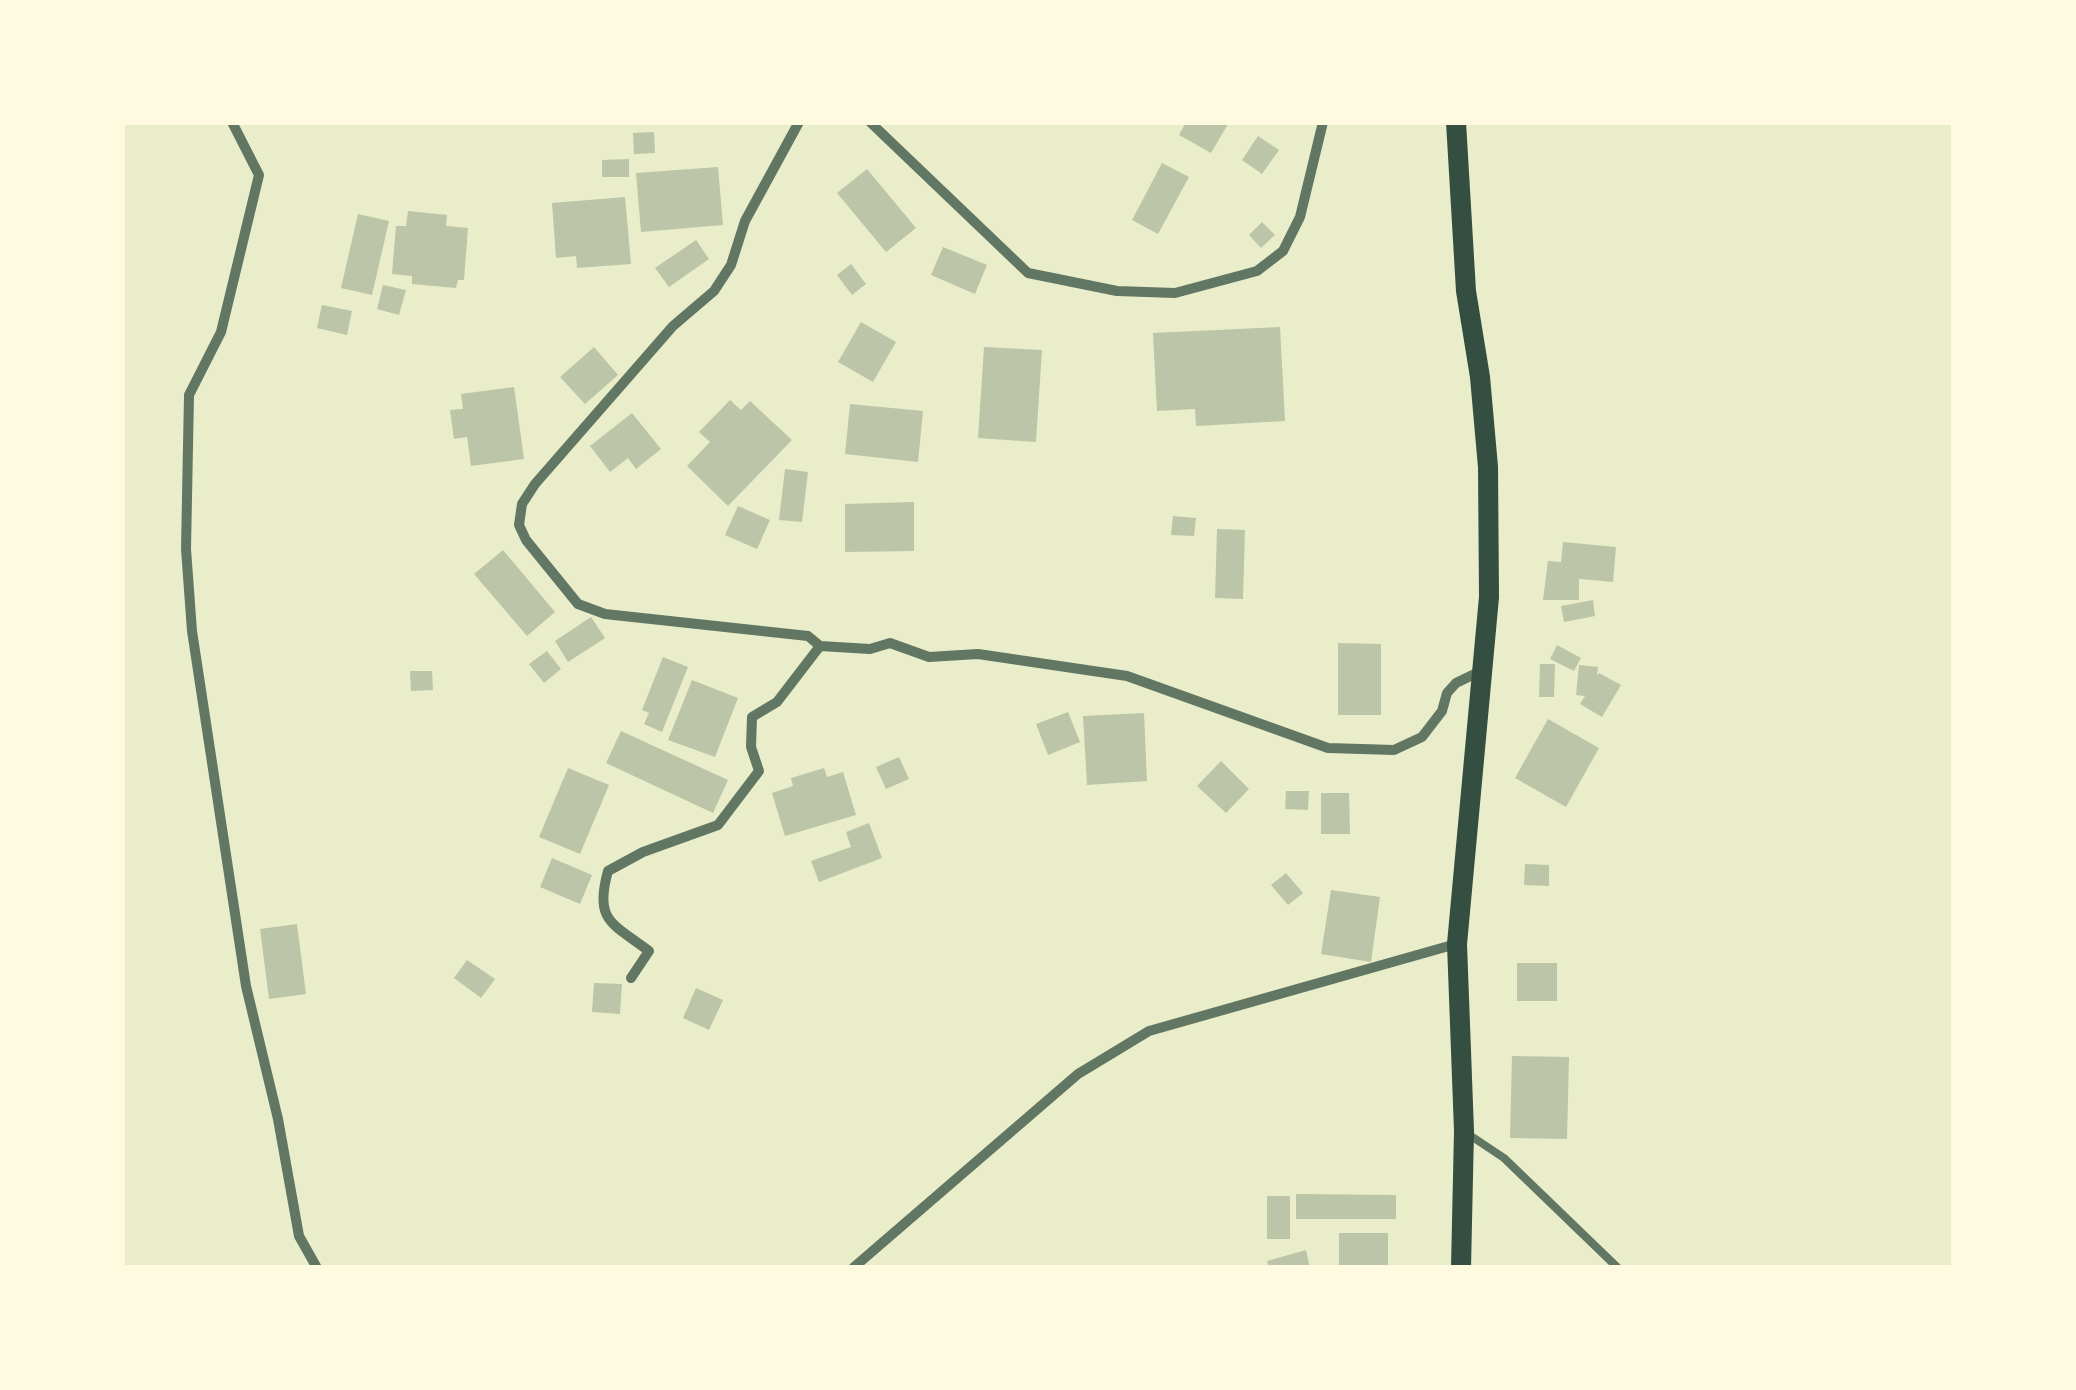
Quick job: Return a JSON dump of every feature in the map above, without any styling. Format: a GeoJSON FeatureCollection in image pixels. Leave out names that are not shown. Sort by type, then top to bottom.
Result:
{"type":"FeatureCollection","features":[{"type":"Feature","properties":{"kind":"main road"},"geometry":{"type":"LineString","coordinates":[[1456,122],[1466,291],[1480,377],[1488,467],[1489,597],[1457,944],[1464,1131],[1462,1268]]}},
{"type":"Feature","properties":{"kind":"street"},"geometry":{"type":"LineString","coordinates":[[232,122],[259,176],[220,332],[188,395],[186,549],[192,631],[246,986],[278,1119],[299,1236],[317,1268]]}},
{"type":"Feature","properties":{"kind":"street"},"geometry":{"type":"LineString","coordinates":[[800,122],[744,221],[731,265],[714,291],[673,326],[534,484],[522,504],[519,525],[526,540],[578,604],[588,610],[808,636],[820,646],[870,648],[890,643],[929,657],[978,654],[1127,676],[1328,748],[1394,750],[1422,737],[1442,711],[1447,693],[1456,683],[1483,670]]}},
{"type":"Feature","properties":{"kind":"street"},"geometry":{"type":"LineString","coordinates":[[870,122],[1028,273],[1118,291],[1175,293],[1257,271],[1283,251],[1300,217],[1323,122]]}},
{"type":"Feature","properties":{"kind":"street"},"geometry":{"type":"LineString","coordinates":[[631,978],[648,951],[609,921],[600,898],[608,870],[643,852],[718,825],[758,771],[751,747],[752,717],[777,702],[820,646]]}},
{"type":"Feature","properties":{"kind":"street"},"geometry":{"type":"LineString","coordinates":[[853,1268],[1078,1074],[1149,1031],[1457,944]]}},
{"type":"Feature","properties":{"kind":"lane"},"geometry":{"type":"LineString","coordinates":[[1464,1131],[1504,1158],[1618,1268]]}},
{"type":"Feature","properties":{"kind":"building"},"geometry":{"type":"Polygon","coordinates":[[[1186,122],[1228,124],[1211,153],[1179,135],[1186,122]]]}},
{"type":"Feature","properties":{"kind":"building"},"geometry":{"type":"Polygon","coordinates":[[[654,132],[655,153],[634,154],[633,133],[654,132]]]}},
{"type":"Feature","properties":{"kind":"building"},"geometry":{"type":"Polygon","coordinates":[[[1258,136],[1279,150],[1262,174],[1242,160],[1258,136]]]}},
{"type":"Feature","properties":{"kind":"building"},"geometry":{"type":"Polygon","coordinates":[[[629,159],[629,177],[602,177],[602,160],[629,159]]]}},
{"type":"Feature","properties":{"kind":"building"},"geometry":{"type":"Polygon","coordinates":[[[1162,163],[1189,177],[1158,234],[1132,220],[1162,163]]]}},
{"type":"Feature","properties":{"kind":"building"},"geometry":{"type":"Polygon","coordinates":[[[718,167],[723,225],[641,232],[636,173],[718,167]]]}},
{"type":"Feature","properties":{"kind":"building"},"geometry":{"type":"Polygon","coordinates":[[[867,169],[916,228],[886,252],[837,193],[867,169]]]}},
{"type":"Feature","properties":{"kind":"building"},"geometry":{"type":"Polygon","coordinates":[[[625,197],[631,264],[577,268],[576,256],[556,258],[552,203],[625,197]]]}},
{"type":"Feature","properties":{"kind":"building"},"geometry":{"type":"Polygon","coordinates":[[[408,211],[447,215],[446,226],[468,228],[464,280],[458,280],[456,288],[412,284],[412,276],[392,274],[396,226],[406,226],[408,211]]]}},
{"type":"Feature","properties":{"kind":"building"},"geometry":{"type":"Polygon","coordinates":[[[358,214],[389,221],[372,295],[341,288],[358,214]]]}},
{"type":"Feature","properties":{"kind":"building"},"geometry":{"type":"Polygon","coordinates":[[[1262,222],[1275,235],[1261,248],[1249,235],[1262,222]]]}},
{"type":"Feature","properties":{"kind":"building"},"geometry":{"type":"Polygon","coordinates":[[[696,240],[709,259],[669,287],[655,268],[696,240]]]}},
{"type":"Feature","properties":{"kind":"building"},"geometry":{"type":"Polygon","coordinates":[[[943,247],[987,265],[975,294],[931,275],[943,247]]]}},
{"type":"Feature","properties":{"kind":"building"},"geometry":{"type":"Polygon","coordinates":[[[851,264],[866,284],[852,295],[837,275],[851,264]]]}},
{"type":"Feature","properties":{"kind":"building"},"geometry":{"type":"Polygon","coordinates":[[[383,285],[406,290],[399,315],[377,309],[383,285]]]}},
{"type":"Feature","properties":{"kind":"building"},"geometry":{"type":"Polygon","coordinates":[[[322,305],[352,311],[347,335],[317,328],[322,305]]]}},
{"type":"Feature","properties":{"kind":"building"},"geometry":{"type":"Polygon","coordinates":[[[861,322],[896,342],[873,382],[838,362],[861,322]]]}},
{"type":"Feature","properties":{"kind":"building"},"geometry":{"type":"Polygon","coordinates":[[[1280,327],[1285,421],[1196,426],[1195,409],[1157,411],[1153,333],[1280,327]]]}},
{"type":"Feature","properties":{"kind":"building"},"geometry":{"type":"Polygon","coordinates":[[[594,347],[618,375],[585,404],[560,377],[594,347]]]}},
{"type":"Feature","properties":{"kind":"building"},"geometry":{"type":"Polygon","coordinates":[[[984,347],[1042,350],[1036,442],[978,438],[984,347]]]}},
{"type":"Feature","properties":{"kind":"building"},"geometry":{"type":"Polygon","coordinates":[[[514,387],[524,459],[471,466],[467,437],[454,439],[450,410],[463,409],[461,394],[514,387]]]}},
{"type":"Feature","properties":{"kind":"building"},"geometry":{"type":"Polygon","coordinates":[[[730,400],[741,410],[750,401],[792,440],[728,506],[687,466],[710,442],[699,432],[730,400]]]}},
{"type":"Feature","properties":{"kind":"building"},"geometry":{"type":"Polygon","coordinates":[[[850,404],[923,411],[918,462],[845,454],[850,404]]]}},
{"type":"Feature","properties":{"kind":"building"},"geometry":{"type":"Polygon","coordinates":[[[632,413],[661,449],[636,469],[628,458],[610,472],[590,446],[632,413]]]}},
{"type":"Feature","properties":{"kind":"building"},"geometry":{"type":"Polygon","coordinates":[[[785,469],[808,472],[802,522],[779,520],[785,469]]]}},
{"type":"Feature","properties":{"kind":"building"},"geometry":{"type":"Polygon","coordinates":[[[914,502],[914,551],[845,552],[845,504],[914,502]]]}},
{"type":"Feature","properties":{"kind":"building"},"geometry":{"type":"Polygon","coordinates":[[[738,506],[770,520],[757,549],[725,535],[738,506]]]}},
{"type":"Feature","properties":{"kind":"building"},"geometry":{"type":"Polygon","coordinates":[[[1173,516],[1196,518],[1194,536],[1171,535],[1173,516]]]}},
{"type":"Feature","properties":{"kind":"building"},"geometry":{"type":"Polygon","coordinates":[[[1217,529],[1245,530],[1243,599],[1215,598],[1217,529]]]}},
{"type":"Feature","properties":{"kind":"building"},"geometry":{"type":"Polygon","coordinates":[[[1563,542],[1616,547],[1613,582],[1559,577],[1579,579],[1579,600],[1543,600],[1548,561],[1561,562],[1563,542]]]}},
{"type":"Feature","properties":{"kind":"building"},"geometry":{"type":"Polygon","coordinates":[[[503,550],[555,612],[527,636],[474,574],[503,550]]]}},
{"type":"Feature","properties":{"kind":"building"},"geometry":{"type":"Polygon","coordinates":[[[1593,600],[1595,616],[1564,622],[1561,606],[1593,600]]]}},
{"type":"Feature","properties":{"kind":"building"},"geometry":{"type":"Polygon","coordinates":[[[591,617],[605,638],[568,662],[555,641],[591,617]]]}},
{"type":"Feature","properties":{"kind":"building"},"geometry":{"type":"Polygon","coordinates":[[[1338,643],[1381,644],[1381,715],[1338,715],[1338,643]]]}},
{"type":"Feature","properties":{"kind":"building"},"geometry":{"type":"Polygon","coordinates":[[[1557,645],[1581,658],[1574,671],[1550,659],[1557,645]]]}},
{"type":"Feature","properties":{"kind":"building"},"geometry":{"type":"Polygon","coordinates":[[[547,651],[561,669],[544,683],[529,664],[547,651]]]}},
{"type":"Feature","properties":{"kind":"building"},"geometry":{"type":"Polygon","coordinates":[[[663,657],[688,667],[662,732],[644,724],[649,713],[642,710],[663,657]]]}},
{"type":"Feature","properties":{"kind":"building"},"geometry":{"type":"Polygon","coordinates":[[[1540,664],[1555,664],[1554,697],[1539,697],[1540,664]]]}},
{"type":"Feature","properties":{"kind":"building"},"geometry":{"type":"Polygon","coordinates":[[[1579,665],[1598,667],[1597,675],[1621,685],[1602,717],[1580,704],[1585,696],[1576,695],[1579,665]]]}},
{"type":"Feature","properties":{"kind":"building"},"geometry":{"type":"Polygon","coordinates":[[[410,671],[432,671],[433,690],[411,691],[410,671]]]}},
{"type":"Feature","properties":{"kind":"building"},"geometry":{"type":"Polygon","coordinates":[[[692,680],[738,698],[715,757],[668,740],[692,680]]]}},
{"type":"Feature","properties":{"kind":"building"},"geometry":{"type":"Polygon","coordinates":[[[1068,712],[1080,742],[1048,755],[1036,724],[1068,712]]]}},
{"type":"Feature","properties":{"kind":"building"},"geometry":{"type":"Polygon","coordinates":[[[1144,713],[1147,781],[1087,785],[1083,716],[1144,713]]]}},
{"type":"Feature","properties":{"kind":"building"},"geometry":{"type":"Polygon","coordinates":[[[1548,719],[1599,748],[1566,807],[1515,778],[1548,719]]]}},
{"type":"Feature","properties":{"kind":"building"},"geometry":{"type":"Polygon","coordinates":[[[621,731],[728,780],[713,813],[606,763],[621,731]]]}},
{"type":"Feature","properties":{"kind":"building"},"geometry":{"type":"Polygon","coordinates":[[[899,757],[909,779],[886,789],[876,767],[899,757]]]}},
{"type":"Feature","properties":{"kind":"building"},"geometry":{"type":"Polygon","coordinates":[[[1221,761],[1249,789],[1226,813],[1197,786],[1221,761]]]}},
{"type":"Feature","properties":{"kind":"building"},"geometry":{"type":"Polygon","coordinates":[[[568,768],[609,785],[580,854],[539,837],[568,768]]]}},
{"type":"Feature","properties":{"kind":"building"},"geometry":{"type":"Polygon","coordinates":[[[824,768],[827,777],[843,772],[856,815],[785,836],[772,793],[793,786],[791,778],[824,768]]]}},
{"type":"Feature","properties":{"kind":"building"},"geometry":{"type":"Polygon","coordinates":[[[1286,791],[1309,791],[1308,810],[1285,809],[1286,791]]]}},
{"type":"Feature","properties":{"kind":"building"},"geometry":{"type":"Polygon","coordinates":[[[1321,793],[1349,793],[1350,834],[1321,834],[1321,793]]]}},
{"type":"Feature","properties":{"kind":"building"},"geometry":{"type":"Polygon","coordinates":[[[869,823],[882,858],[819,882],[811,861],[851,847],[846,832],[869,823]]]}},
{"type":"Feature","properties":{"kind":"building"},"geometry":{"type":"Polygon","coordinates":[[[552,858],[592,875],[580,904],[540,887],[552,858]]]}},
{"type":"Feature","properties":{"kind":"building"},"geometry":{"type":"Polygon","coordinates":[[[1525,864],[1549,865],[1549,886],[1524,885],[1525,864]]]}},
{"type":"Feature","properties":{"kind":"building"},"geometry":{"type":"Polygon","coordinates":[[[1286,873],[1303,893],[1288,905],[1271,885],[1286,873]]]}},
{"type":"Feature","properties":{"kind":"building"},"geometry":{"type":"Polygon","coordinates":[[[1331,890],[1380,897],[1371,962],[1321,954],[1331,890]]]}},
{"type":"Feature","properties":{"kind":"building"},"geometry":{"type":"Polygon","coordinates":[[[297,924],[306,994],[269,999],[260,929],[297,924]]]}},
{"type":"Feature","properties":{"kind":"building"},"geometry":{"type":"Polygon","coordinates":[[[467,960],[495,979],[481,998],[454,978],[467,960]]]}},
{"type":"Feature","properties":{"kind":"building"},"geometry":{"type":"Polygon","coordinates":[[[1517,963],[1557,963],[1557,1001],[1517,1001],[1517,963]]]}},
{"type":"Feature","properties":{"kind":"building"},"geometry":{"type":"Polygon","coordinates":[[[594,983],[622,984],[620,1014],[592,1012],[594,983]]]}},
{"type":"Feature","properties":{"kind":"building"},"geometry":{"type":"Polygon","coordinates":[[[696,988],[723,1000],[709,1030],[683,1018],[696,988]]]}},
{"type":"Feature","properties":{"kind":"building"},"geometry":{"type":"Polygon","coordinates":[[[1512,1056],[1569,1057],[1567,1139],[1510,1138],[1512,1056]]]}},
{"type":"Feature","properties":{"kind":"building"},"geometry":{"type":"Polygon","coordinates":[[[1296,1194],[1396,1195],[1396,1219],[1296,1219],[1296,1194]]]}},
{"type":"Feature","properties":{"kind":"building"},"geometry":{"type":"Polygon","coordinates":[[[1267,1196],[1290,1196],[1290,1239],[1267,1239],[1267,1196]]]}},
{"type":"Feature","properties":{"kind":"building"},"geometry":{"type":"Polygon","coordinates":[[[1339,1233],[1388,1233],[1388,1268],[1339,1268],[1339,1233]]]}},
{"type":"Feature","properties":{"kind":"building"},"geometry":{"type":"Polygon","coordinates":[[[1306,1250],[1310,1268],[1269,1268],[1267,1261],[1306,1250]]]}}]}
